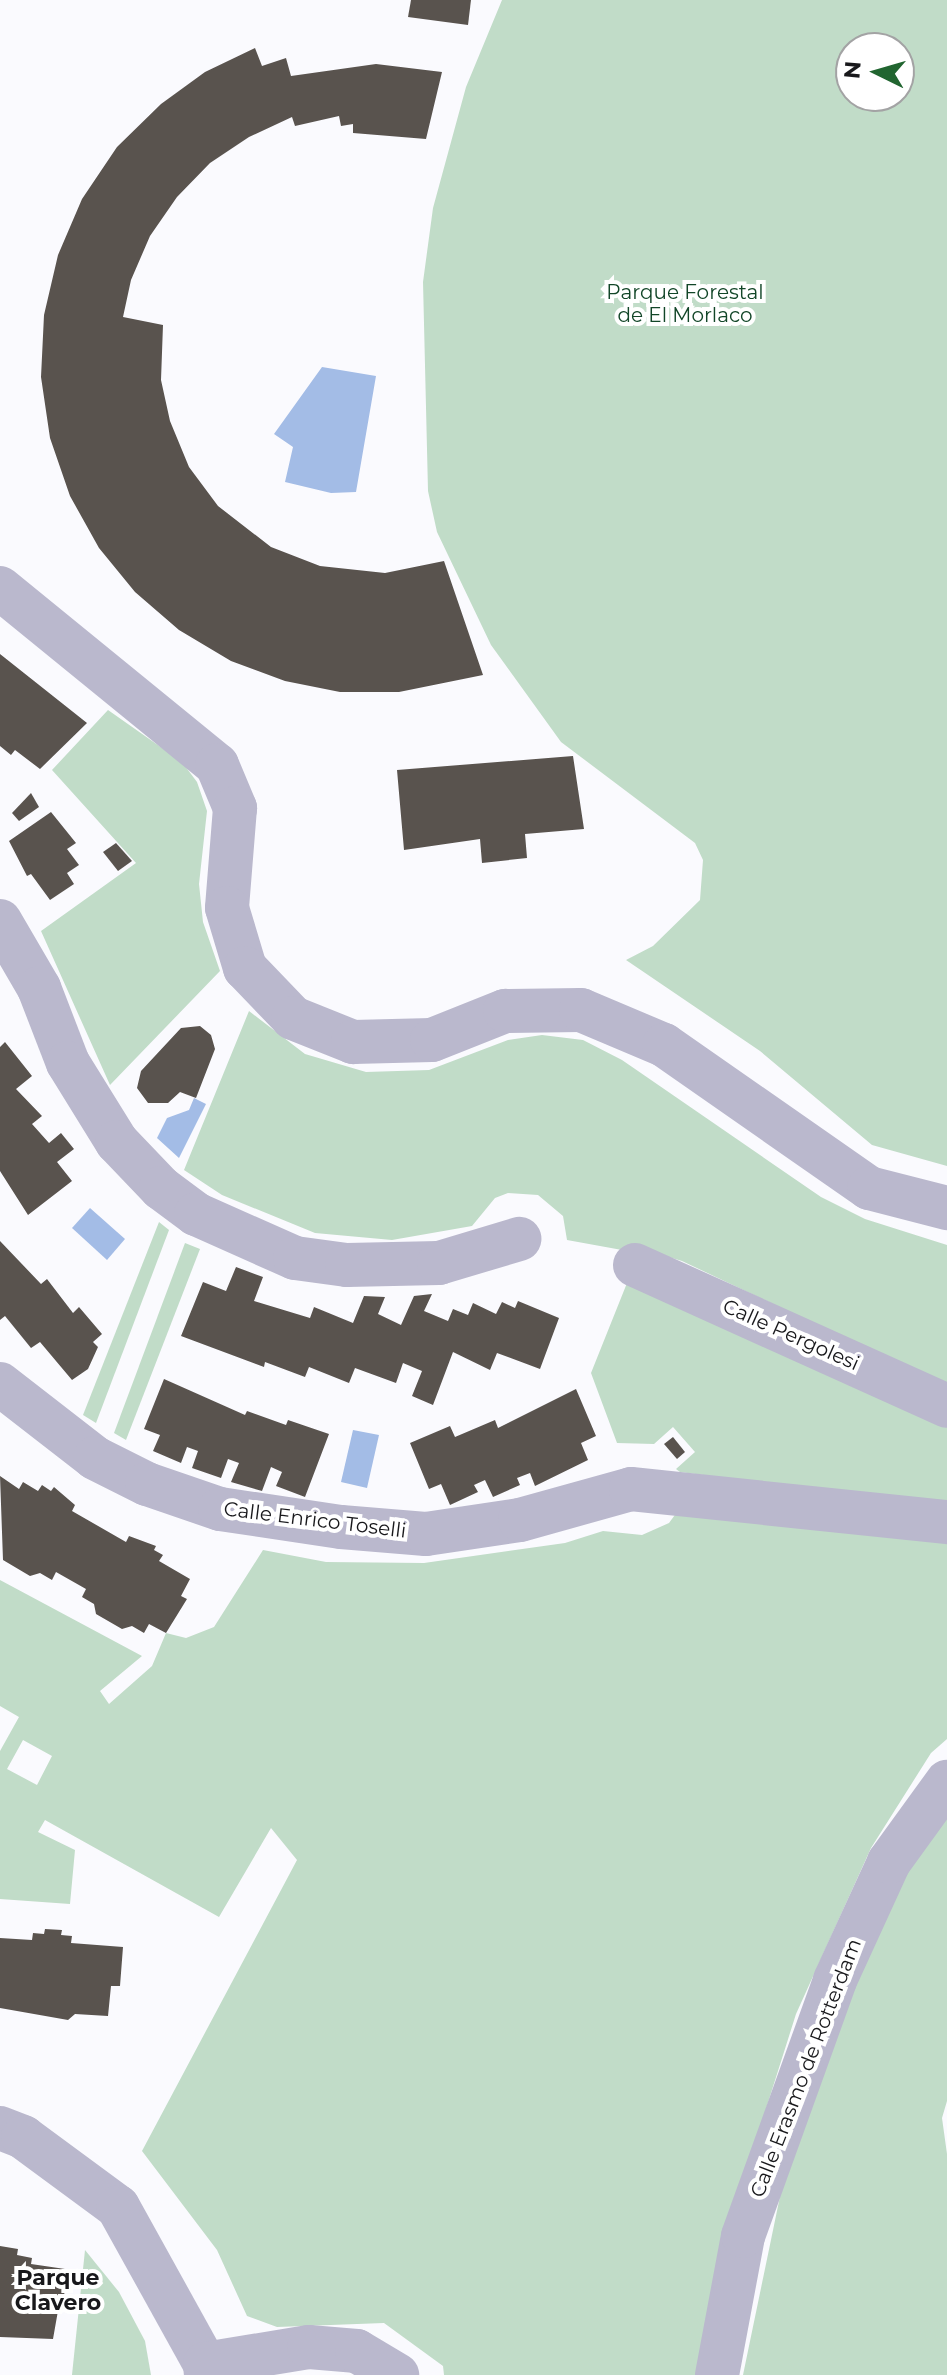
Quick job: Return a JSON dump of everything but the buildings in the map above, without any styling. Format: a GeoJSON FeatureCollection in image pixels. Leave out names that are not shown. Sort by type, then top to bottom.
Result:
{"type":"FeatureCollection","features":[{"type":"Feature","properties":{"kind":"street"},"geometry":{"type":"LineString","coordinates":[[0,588],[217,765],[235,808],[227,908],[245,968],[293,1018],[353,1042],[432,1040],[505,1011],[581,1010],[664,1045],[869,1188],[947,1208]]}},
{"type":"Feature","properties":{"kind":"street"},"geometry":{"type":"LineString","coordinates":[[0,921],[39,988],[68,1063],[117,1142],[161,1188],[196,1214],[295,1258],[347,1265],[439,1263],[519,1239]]}},
{"type":"Feature","properties":{"kind":"street","name":"Calle Pergolesi"},"geometry":{"type":"LineString","coordinates":[[635,1265],[947,1406]]}},
{"type":"Feature","properties":{"kind":"street","name":"Calle Enrico Toselli"},"geometry":{"type":"LineString","coordinates":[[0,1384],[95,1458],[147,1484],[220,1509],[426,1534],[520,1520],[631,1489],[947,1522]]}},
{"type":"Feature","properties":{"kind":"street","name":"Calle Erasmo de Rotterdam"},"geometry":{"type":"LineString","coordinates":[[717,2375],[743,2236],[835,1980],[889,1862],[947,1782]]}},
{"type":"Feature","properties":{"kind":"street"},"geometry":{"type":"LineString","coordinates":[[0,2128],[23,2137],[118,2207],[206,2370],[309,2347],[357,2351],[397,2375]]}},
{"type":"Feature","properties":{"kind":"green space","name":"Parque Forestal de El Morlaco"},"geometry":{"type":"Polygon","coordinates":[[[502,0],[947,0],[947,1166],[872,1145],[760,1051],[626,960],[653,946],[700,900],[703,860],[695,843],[561,742],[491,645],[437,532],[428,491],[423,282],[433,208],[466,87],[502,0]]]}},
{"type":"Feature","properties":{"kind":"green space"},"geometry":{"type":"Polygon","coordinates":[[[108,710],[182,762],[197,782],[207,811],[199,884],[203,922],[220,971],[110,1085],[41,931],[136,863],[52,770],[108,710]]]}},
{"type":"Feature","properties":{"kind":"green space"},"geometry":{"type":"Polygon","coordinates":[[[249,1011],[305,1054],[366,1072],[429,1070],[508,1040],[542,1035],[583,1040],[622,1060],[821,1197],[865,1219],[947,1245],[947,1386],[682,1261],[642,1249],[633,1252],[567,1240],[563,1216],[538,1195],[508,1193],[495,1198],[472,1226],[392,1240],[315,1233],[222,1195],[184,1170],[249,1011]]]}},
{"type":"Feature","properties":{"kind":"green space"},"geometry":{"type":"Polygon","coordinates":[[[159,1222],[169,1230],[96,1423],[83,1415],[159,1222]]]}},
{"type":"Feature","properties":{"kind":"green space"},"geometry":{"type":"Polygon","coordinates":[[[185,1243],[200,1249],[126,1440],[114,1433],[185,1243]]]}},
{"type":"Feature","properties":{"kind":"green space"},"geometry":{"type":"Polygon","coordinates":[[[629,1278],[947,1423],[947,1506],[680,1472],[676,1469],[695,1452],[673,1427],[654,1444],[617,1443],[591,1373],[629,1278]]]}},
{"type":"Feature","properties":{"kind":"green space"},"geometry":{"type":"Polygon","coordinates":[[[680,1508],[947,1539],[947,1739],[931,1753],[871,1848],[796,2014],[752,2153],[706,2375],[444,2375],[443,2366],[384,2323],[277,2327],[247,2316],[217,2250],[142,2151],[297,1860],[271,1828],[219,1917],[45,1820],[38,1832],[75,1850],[70,1904],[0,1899],[0,1751],[19,1717],[0,1706],[0,1580],[142,1656],[100,1691],[109,1704],[152,1666],[166,1633],[186,1638],[214,1627],[263,1550],[326,1562],[424,1563],[565,1543],[603,1531],[642,1535],[669,1523],[680,1508]],[[23,1740],[7,1769],[37,1785],[52,1756],[23,1740]]]}},
{"type":"Feature","properties":{"kind":"green space"},"geometry":{"type":"Polygon","coordinates":[[[947,1805],[947,2101],[942,2118],[947,2154],[947,2375],[743,2375],[790,2148],[901,1873],[947,1805]]]}},
{"type":"Feature","properties":{"kind":"green space"},"geometry":{"type":"Polygon","coordinates":[[[85,2250],[119,2292],[145,2341],[151,2375],[72,2375],[85,2250]]]}},
{"type":"Feature","properties":{"kind":"water"},"geometry":{"type":"Polygon","coordinates":[[[322,367],[376,376],[356,492],[331,493],[285,482],[293,447],[274,434],[322,367]]]}},
{"type":"Feature","properties":{"kind":"water"},"geometry":{"type":"Polygon","coordinates":[[[194,1098],[206,1104],[179,1158],[157,1138],[167,1118],[189,1110],[194,1098]]]}},
{"type":"Feature","properties":{"kind":"water"},"geometry":{"type":"Polygon","coordinates":[[[90,1208],[125,1239],[107,1260],[72,1228],[90,1208]]]}},
{"type":"Feature","properties":{"kind":"water"},"geometry":{"type":"Polygon","coordinates":[[[353,1430],[379,1435],[367,1488],[341,1482],[353,1430]]]}},
{"type":"Feature","properties":{"kind":"district","name":"Parque Clavero"},"geometry":{"type":"Point","coordinates":[58,2290]}}]}
